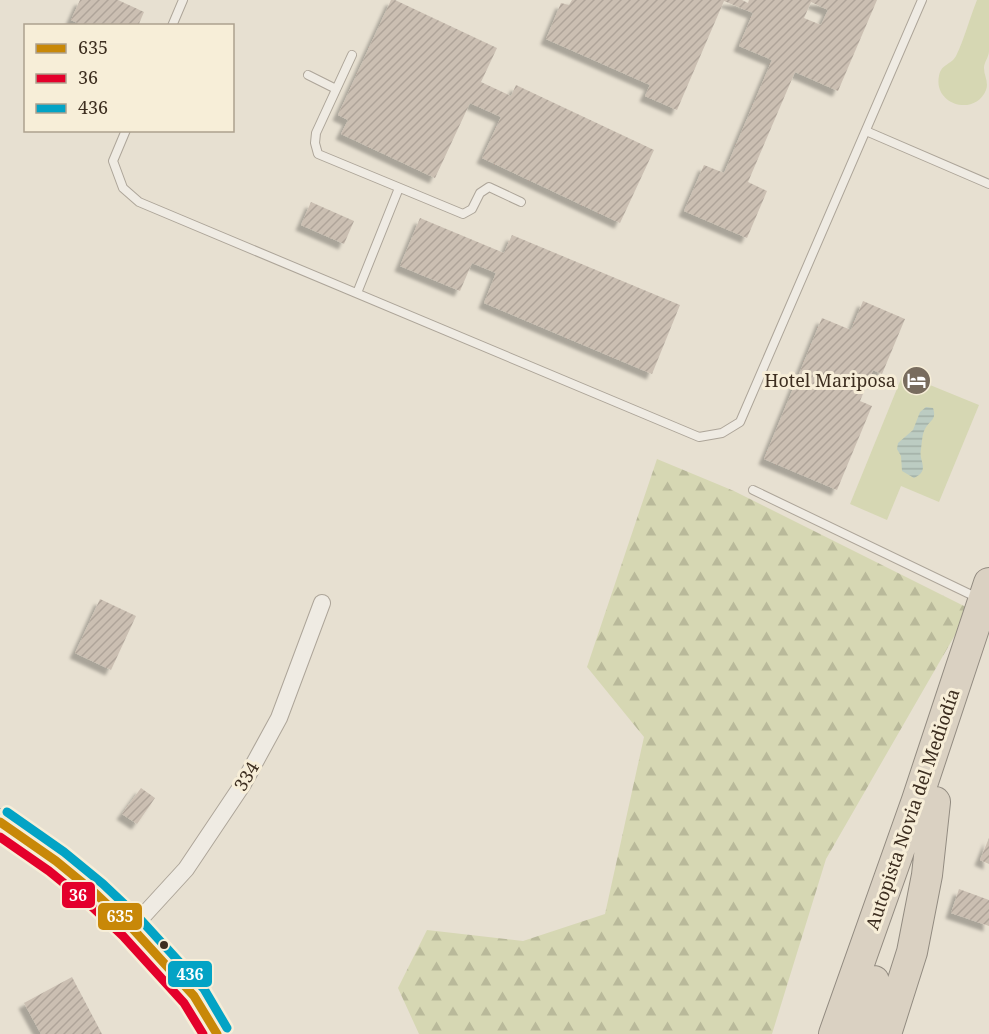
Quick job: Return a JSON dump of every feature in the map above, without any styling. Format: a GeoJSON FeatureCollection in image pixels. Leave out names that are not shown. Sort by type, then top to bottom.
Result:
{"type":"FeatureCollection","features":[{"type":"Feature","properties":{"kind":"highway","name":"Autopista Novia del Mediodía"},"geometry":{"type":"LineString","coordinates":[[926,801],[986,592]]}},
{"type":"Feature","properties":{"kind":"highway","name":"Autopista Novia del Mediodía"},"geometry":{"type":"LineString","coordinates":[[834,1034],[883,921],[926,801],[989,646]]}},
{"type":"Feature","properties":{"kind":"highway"},"geometry":{"type":"LineString","coordinates":[[814,1034],[866,906],[926,801]]}},
{"type":"Feature","properties":{"kind":"highway"},"geometry":{"type":"LineString","coordinates":[[886,1034],[912,952],[927,875],[926,801]]}},
{"type":"Feature","properties":{"kind":"highway","name":"Autopista Novia del Mediodía"},"geometry":{"type":"LineString","coordinates":[[857,1034],[883,921]]}},
{"type":"Feature","properties":{"kind":"main road"},"geometry":{"type":"LineString","coordinates":[[0,822],[56,861],[132,928],[194,996],[217,1034]]}},
{"type":"Feature","properties":{"kind":"street","name":"334"},"geometry":{"type":"LineString","coordinates":[[132,928],[186,869],[243,784],[279,718],[322,603]]}},
{"type":"Feature","properties":{"kind":"lane"},"geometry":{"type":"LineString","coordinates":[[173,24],[183,0]]}},
{"type":"Feature","properties":{"kind":"lane"},"geometry":{"type":"LineString","coordinates":[[125,132],[113,160],[123,188],[139,202],[699,437],[722,434],[740,422],[922,0]]}},
{"type":"Feature","properties":{"kind":"lane"},"geometry":{"type":"LineString","coordinates":[[352,56],[316,133],[315,143],[318,154],[463,214],[472,209],[480,193],[489,187],[521,202]]}},
{"type":"Feature","properties":{"kind":"lane"},"geometry":{"type":"LineString","coordinates":[[308,75],[336,89]]}},
{"type":"Feature","properties":{"kind":"lane"},"geometry":{"type":"LineString","coordinates":[[866,131],[989,184]]}},
{"type":"Feature","properties":{"kind":"lane"},"geometry":{"type":"LineString","coordinates":[[357,293],[399,188]]}},
{"type":"Feature","properties":{"kind":"lane"},"geometry":{"type":"LineString","coordinates":[[753,490],[986,592]]}},
{"type":"Feature","properties":{"kind":"green space"},"geometry":{"type":"Polygon","coordinates":[[[977,0],[989,0],[989,51],[984,68],[987,87],[981,98],[973,103],[956,104],[942,94],[939,76],[942,69],[956,56],[977,0]]]}},
{"type":"Feature","properties":{"kind":"green space"},"geometry":{"type":"Polygon","coordinates":[[[903,374],[979,405],[939,502],[901,486],[887,520],[850,504],[903,374]]]}},
{"type":"Feature","properties":{"kind":"green space"},"geometry":{"type":"Polygon","coordinates":[[[657,459],[734,491],[970,609],[826,859],[772,1034],[419,1034],[398,988],[427,930],[523,941],[605,914],[644,737],[587,667],[657,459]]]}},
{"type":"Feature","properties":{"kind":"shaded area"},"geometry":{"type":"Polygon","coordinates":[[[926,407],[933,408],[934,415],[923,436],[922,472],[914,478],[902,471],[901,456],[897,449],[898,443],[913,430],[920,412],[926,407]]]}},
{"type":"Feature","properties":{"kind":"building"},"geometry":{"type":"Polygon","coordinates":[[[80,0],[118,0],[144,12],[139,24],[80,24],[71,20],[80,0]]]}},
{"type":"Feature","properties":{"kind":"building"},"geometry":{"type":"Polygon","coordinates":[[[391,0],[497,48],[481,82],[511,96],[516,85],[654,150],[620,223],[482,158],[501,117],[470,103],[435,178],[341,134],[348,120],[338,115],[391,0]]]}},
{"type":"Feature","properties":{"kind":"building"},"geometry":{"type":"Polygon","coordinates":[[[572,0],[742,0],[748,3],[749,0],[877,0],[838,91],[795,72],[748,182],[767,191],[747,238],[684,211],[704,165],[724,173],[772,60],[739,46],[753,13],[724,1],[677,110],[645,96],[650,85],[546,39],[561,3],[569,5],[572,0]],[[811,2],[804,18],[821,25],[828,10],[811,2]]]}},
{"type":"Feature","properties":{"kind":"building"},"geometry":{"type":"Polygon","coordinates":[[[311,202],[354,221],[344,244],[301,225],[311,202]]]}},
{"type":"Feature","properties":{"kind":"building"},"geometry":{"type":"Polygon","coordinates":[[[420,218],[504,253],[512,235],[680,305],[652,374],[484,303],[496,273],[472,263],[460,291],[400,266],[420,218]]]}},
{"type":"Feature","properties":{"kind":"building"},"geometry":{"type":"Polygon","coordinates":[[[863,301],[905,319],[882,374],[873,370],[860,401],[872,406],[837,490],[764,459],[822,318],[851,330],[863,301]]]}},
{"type":"Feature","properties":{"kind":"building"},"geometry":{"type":"Polygon","coordinates":[[[100,599],[136,616],[111,670],[75,653],[100,599]]]}},
{"type":"Feature","properties":{"kind":"building"},"geometry":{"type":"Polygon","coordinates":[[[141,788],[155,798],[137,824],[122,814],[141,788]]]}},
{"type":"Feature","properties":{"kind":"building"},"geometry":{"type":"Polygon","coordinates":[[[989,838],[989,864],[980,860],[989,838]]]}},
{"type":"Feature","properties":{"kind":"building"},"geometry":{"type":"Polygon","coordinates":[[[959,889],[989,900],[989,926],[951,913],[959,889]]]}},
{"type":"Feature","properties":{"kind":"building"},"geometry":{"type":"Polygon","coordinates":[[[72,977],[102,1034],[41,1034],[24,1003],[72,977]]]}},
{"type":"Feature","properties":{"kind":"transit line","name":"436"},"geometry":{"type":"LineString","coordinates":[[7,812],[64,852],[140,919],[204,989],[227,1028]]}},
{"type":"Feature","properties":{"kind":"transit line","name":"635"},"geometry":{"type":"LineString","coordinates":[[0,822],[56,861],[132,928],[194,996],[217,1034]]}},
{"type":"Feature","properties":{"kind":"transit line","name":"36"},"geometry":{"type":"LineString","coordinates":[[0,837],[49,871],[123,936],[184,1003],[203,1034]]}},
{"type":"Feature","properties":{"kind":"place","name":"Hotel Mariposa"},"geometry":{"type":"Point","coordinates":[917,380]}}]}
